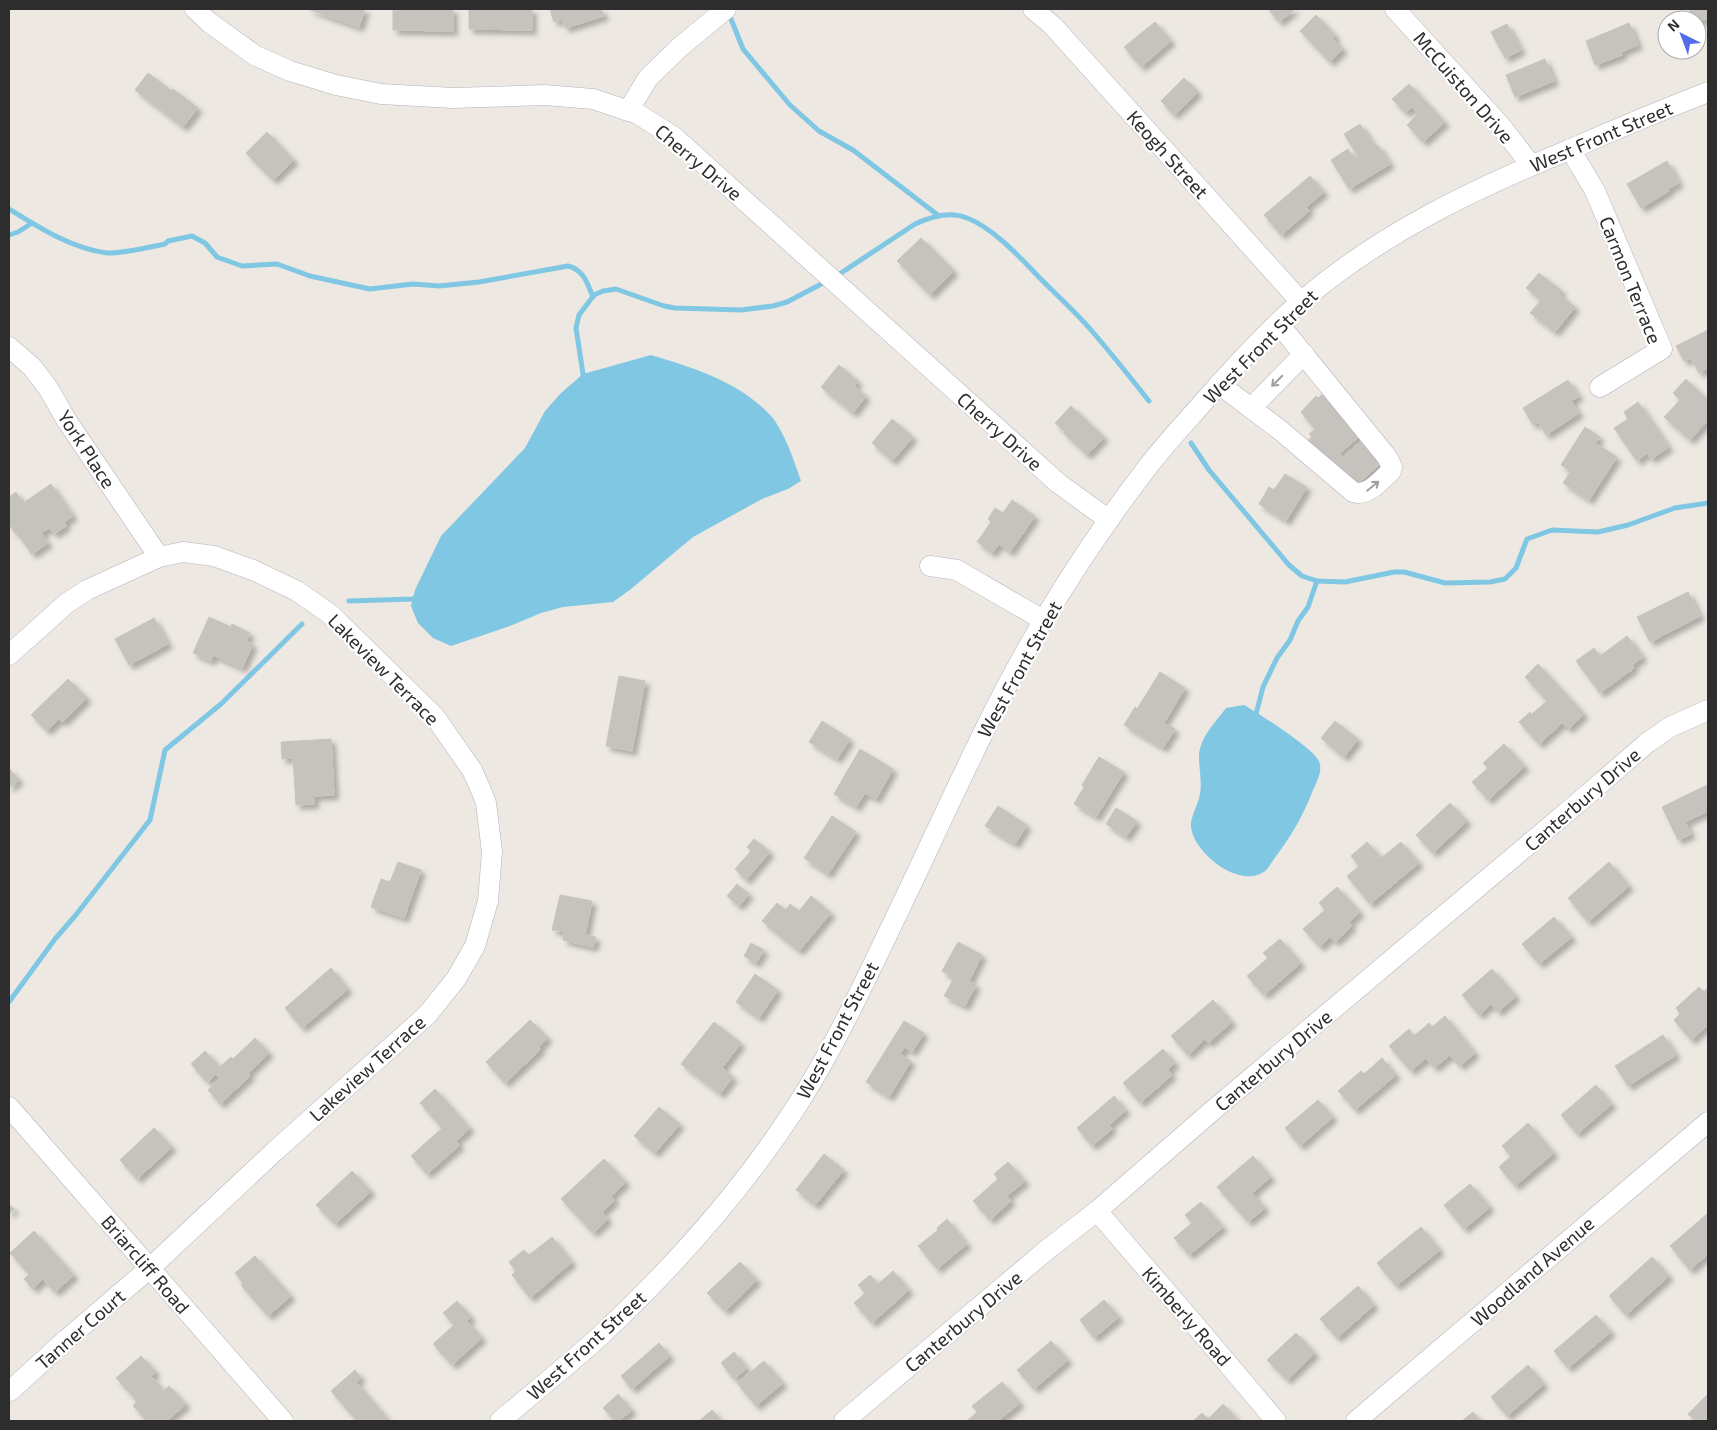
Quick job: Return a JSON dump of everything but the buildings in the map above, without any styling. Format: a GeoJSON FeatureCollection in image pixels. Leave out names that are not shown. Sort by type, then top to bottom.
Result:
{"type":"FeatureCollection","features":[{"type":"Feature","properties":{"kind":"street","name":"Cherry Drive"},"geometry":{"type":"LineString","coordinates":[[195,9],[210,23],[256,56],[290,71],[336,85],[382,94],[452,98],[545,95],[593,99],[638,114],[674,137],[1058,483],[1109,520]]}},
{"type":"Feature","properties":{"kind":"street"},"geometry":{"type":"LineString","coordinates":[[628,111],[648,78],[680,47],[726,9]]}},
{"type":"Feature","properties":{"kind":"street","name":"Keogh Street"},"geometry":{"type":"LineString","coordinates":[[1033,9],[1059,34],[1301,302]]}},
{"type":"Feature","properties":{"kind":"street","name":"McCuiston Drive"},"geometry":{"type":"LineString","coordinates":[[1395,9],[1500,125],[1531,166]]}},
{"type":"Feature","properties":{"kind":"street","name":"West Front Street"},"geometry":{"type":"LineString","coordinates":[[500,1421],[595,1341],[693,1243],[721,1210],[776,1136],[800,1101],[845,1023],[993,714],[1043,620],[1109,520],[1148,467],[1219,384],[1301,302],[1360,256],[1403,229],[1454,201],[1531,166],[1708,92]]}},
{"type":"Feature","properties":{"kind":"street","name":"Carmon Terrace"},"geometry":{"type":"LineString","coordinates":[[1570,149],[1594,191],[1662,349],[1600,387]]}},
{"type":"Feature","properties":{"kind":"street"},"geometry":{"type":"LineString","coordinates":[[1219,384],[1321,463],[1353,492],[1359,494],[1370,490],[1391,471],[1392,467],[1387,457],[1278,323]]}},
{"type":"Feature","properties":{"kind":"street","name":"York Place"},"geometry":{"type":"LineString","coordinates":[[9,347],[32,367],[48,388],[67,421],[159,557]]}},
{"type":"Feature","properties":{"kind":"street"},"geometry":{"type":"LineString","coordinates":[[1251,408],[1304,354]]}},
{"type":"Feature","properties":{"kind":"street","name":"Lakeview Terrace"},"geometry":{"type":"LineString","coordinates":[[9,655],[80,594],[106,580],[159,557],[182,552],[214,556],[252,570],[297,591],[330,614],[435,717],[472,770],[486,803],[492,852],[488,901],[475,946],[456,979],[427,1015],[276,1150],[150,1268]]}},
{"type":"Feature","properties":{"kind":"street"},"geometry":{"type":"LineString","coordinates":[[930,566],[957,570],[1043,620]]}},
{"type":"Feature","properties":{"kind":"street","name":"Canterbury Drive"},"geometry":{"type":"LineString","coordinates":[[844,1421],[1048,1249],[1097,1211],[1579,803],[1647,743],[1670,727],[1708,710]]}},
{"type":"Feature","properties":{"kind":"street","name":"Briarcliff Road"},"geometry":{"type":"LineString","coordinates":[[9,1107],[283,1421]]}},
{"type":"Feature","properties":{"kind":"street","name":"Woodland Avenue"},"geometry":{"type":"LineString","coordinates":[[1356,1421],[1708,1122]]}},
{"type":"Feature","properties":{"kind":"street","name":"Kimberly Road"},"geometry":{"type":"LineString","coordinates":[[1097,1211],[1276,1421]]}},
{"type":"Feature","properties":{"kind":"street","name":"Tanner Court"},"geometry":{"type":"LineString","coordinates":[[10,1391],[150,1268]]}},
{"type":"Feature","properties":{"kind":"water"},"geometry":{"type":"Polygon","coordinates":[[[651,355],[695,369],[724,381],[762,407],[774,419],[783,435],[801,481],[788,489],[762,499],[693,537],[613,602],[563,607],[541,613],[510,626],[451,646],[433,638],[418,623],[411,606],[415,590],[441,536],[525,448],[545,411],[561,393],[583,374],[651,355]]]}},
{"type":"Feature","properties":{"kind":"water"},"geometry":{"type":"Polygon","coordinates":[[[1244,705],[1285,731],[1307,748],[1315,755],[1320,765],[1318,780],[1301,818],[1266,871],[1252,876],[1229,871],[1208,857],[1194,837],[1191,827],[1200,793],[1199,757],[1202,743],[1208,731],[1226,708],[1244,705]]]}},
{"type":"Feature","properties":{"kind":"waterway"},"geometry":{"type":"LineString","coordinates":[[726,13],[731,19],[743,49],[790,105],[819,131],[853,150],[939,216]]}},
{"type":"Feature","properties":{"kind":"waterway"},"geometry":{"type":"LineString","coordinates":[[9,209],[68,242],[94,251],[107,253],[165,244],[168,241],[192,236],[205,243],[217,257],[242,266],[277,264],[310,276],[370,289],[413,284],[439,286],[479,282],[568,266],[581,274],[587,282],[593,297]]}},
{"type":"Feature","properties":{"kind":"waterway"},"geometry":{"type":"LineString","coordinates":[[835,277],[915,224],[927,219],[947,215],[967,218],[976,222],[1003,242],[1071,308],[1149,401]]}},
{"type":"Feature","properties":{"kind":"waterway"},"geometry":{"type":"LineString","coordinates":[[9,235],[18,232],[32,223]]}},
{"type":"Feature","properties":{"kind":"waterway"},"geometry":{"type":"LineString","coordinates":[[583,379],[576,328],[579,315],[594,295],[603,291],[616,289],[675,308],[741,310],[773,306],[787,302],[827,281]]}},
{"type":"Feature","properties":{"kind":"waterway"},"geometry":{"type":"LineString","coordinates":[[1191,443],[1209,470],[1289,565],[1302,576],[1317,581],[1345,582],[1394,572],[1404,572],[1445,583],[1490,582],[1505,579],[1516,568],[1527,539],[1552,530],[1598,532],[1628,525],[1675,508],[1708,503]]}},
{"type":"Feature","properties":{"kind":"waterway"},"geometry":{"type":"LineString","coordinates":[[1255,718],[1263,687],[1277,658],[1290,640],[1298,621],[1308,607],[1317,581]]}},
{"type":"Feature","properties":{"kind":"waterway"},"geometry":{"type":"LineString","coordinates":[[349,601],[413,599],[419,595]]}},
{"type":"Feature","properties":{"kind":"waterway"},"geometry":{"type":"LineString","coordinates":[[9,1002],[55,939],[150,820],[165,750],[221,704],[302,624]]}}]}
